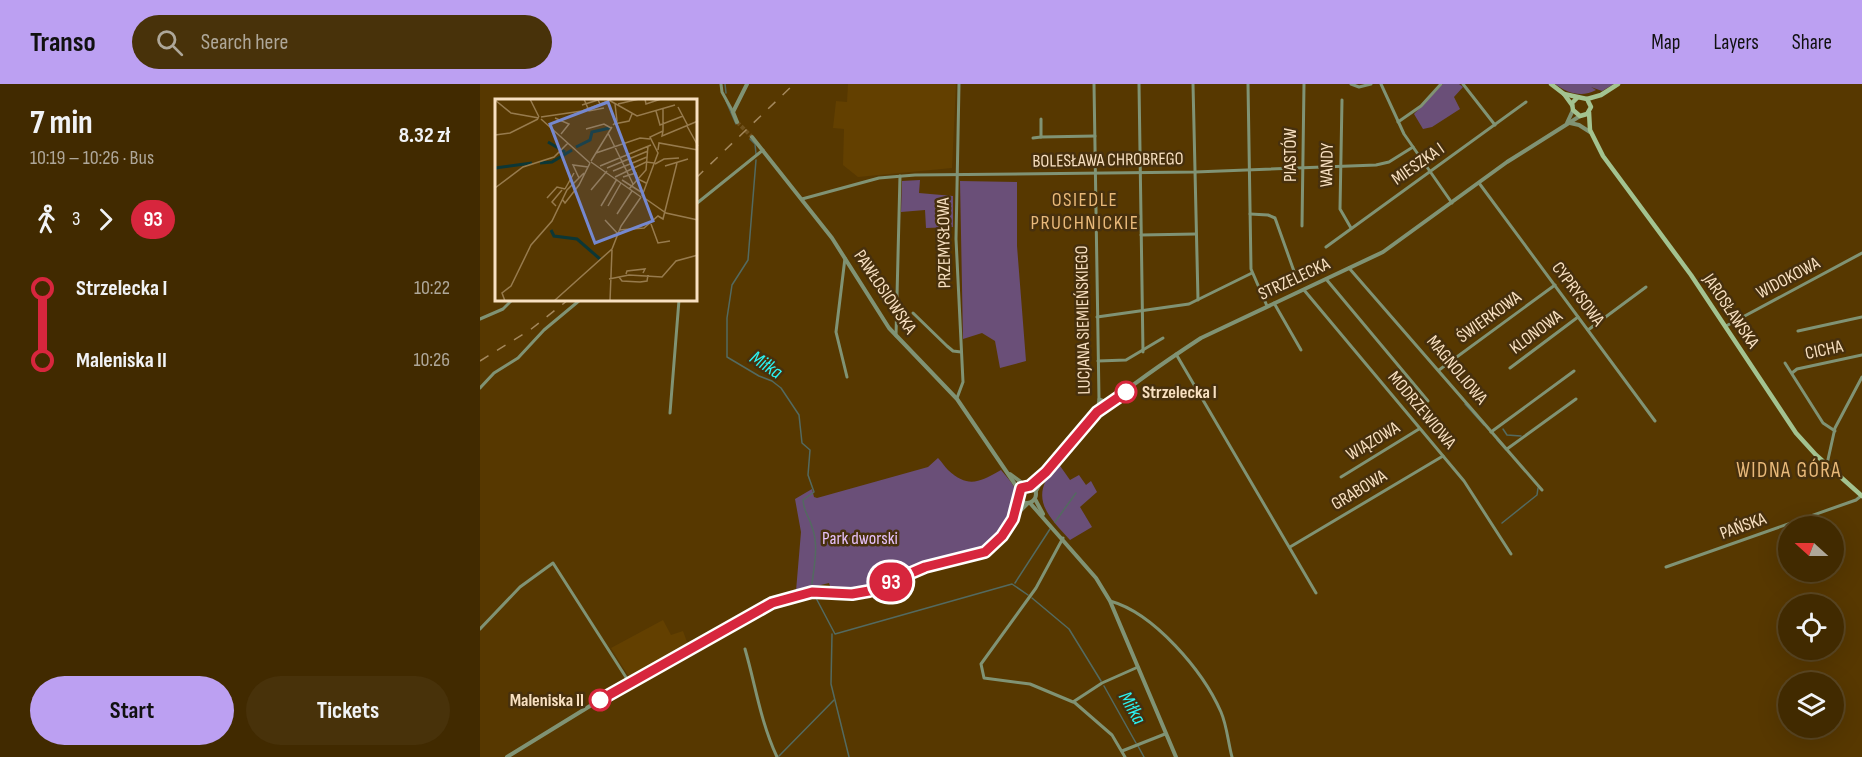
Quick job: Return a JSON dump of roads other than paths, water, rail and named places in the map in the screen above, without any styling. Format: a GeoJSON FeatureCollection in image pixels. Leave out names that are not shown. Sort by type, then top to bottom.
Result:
{"type":"FeatureCollection","features":[{"type":"Feature","properties":{"kind":"main road"},"geometry":{"type":"LineString","coordinates":[[1551,84],[1564,94],[1587,99],[1600,95],[1618,84]]}},
{"type":"Feature","properties":{"kind":"main road"},"geometry":{"type":"LineString","coordinates":[[1564,94],[1580,116],[1590,110],[1600,95]]}},
{"type":"Feature","properties":{"kind":"main road"},"geometry":{"type":"LineString","coordinates":[[1572,108],[1577,98]]}},
{"type":"Feature","properties":{"kind":"main road"},"geometry":{"type":"LineString","coordinates":[[1587,99],[1590,110]]}},
{"type":"Feature","properties":{"kind":"main road","name":"JAROSŁAWSKA"},"geometry":{"type":"LineString","coordinates":[[1590,110],[1591,131]]}},
{"type":"Feature","properties":{"kind":"main road","name":"JAROSŁAWSKA"},"geometry":{"type":"LineString","coordinates":[[1580,116],[1591,131],[1603,156],[1726,326],[1796,433],[1861,496]]}},
{"type":"Feature","properties":{"kind":"street"},"geometry":{"type":"LineString","coordinates":[[721,84],[722,92],[729,100],[737,122]]}},
{"type":"Feature","properties":{"kind":"street"},"geometry":{"type":"LineString","coordinates":[[733,112],[747,84]]}},
{"type":"Feature","properties":{"kind":"street","name":"PRZEMYSŁOWA"},"geometry":{"type":"LineString","coordinates":[[957,399],[963,382],[956,174],[959,84]]}},
{"type":"Feature","properties":{"kind":"street","name":"LUCJANA SIEMIEŃSKIEGO"},"geometry":{"type":"LineString","coordinates":[[1094,84],[1099,399],[1097,412]]}},
{"type":"Feature","properties":{"kind":"street"},"geometry":{"type":"LineString","coordinates":[[1139,84],[1143,352]]}},
{"type":"Feature","properties":{"kind":"street"},"geometry":{"type":"LineString","coordinates":[[1193,84],[1198,300]]}},
{"type":"Feature","properties":{"kind":"street"},"geometry":{"type":"LineString","coordinates":[[1248,84],[1252,273],[1267,306]]}},
{"type":"Feature","properties":{"kind":"street","name":"PIASTÓW"},"geometry":{"type":"LineString","coordinates":[[1302,226],[1304,84]]}},
{"type":"Feature","properties":{"kind":"street"},"geometry":{"type":"LineString","coordinates":[[1351,84],[1359,87],[1371,84]]}},
{"type":"Feature","properties":{"kind":"street"},"geometry":{"type":"LineString","coordinates":[[1381,84],[1398,122],[1452,203]]}},
{"type":"Feature","properties":{"kind":"street"},"geometry":{"type":"LineString","coordinates":[[1398,122],[1421,106],[1441,84]]}},
{"type":"Feature","properties":{"kind":"street"},"geometry":{"type":"LineString","coordinates":[[1463,84],[1496,125]]}},
{"type":"Feature","properties":{"kind":"street"},"geometry":{"type":"LineString","coordinates":[[729,100],[740,101]]}},
{"type":"Feature","properties":{"kind":"street","name":"WANDY"},"geometry":{"type":"LineString","coordinates":[[1342,100],[1340,209],[1351,228]]}},
{"type":"Feature","properties":{"kind":"street","name":"MIESZKA I"},"geometry":{"type":"LineString","coordinates":[[1326,247],[1526,102]]}},
{"type":"Feature","properties":{"kind":"street","name":"STRZELECKA"},"geometry":{"type":"LineString","coordinates":[[1566,124],[1572,108]]}},
{"type":"Feature","properties":{"kind":"street","name":"STRZELECKA"},"geometry":{"type":"LineString","coordinates":[[1036,491],[1046,472],[1097,412],[1176,354],[1201,338],[1383,252],[1479,183],[1580,116]]}},
{"type":"Feature","properties":{"kind":"street"},"geometry":{"type":"LineString","coordinates":[[1041,119],[1041,137]]}},
{"type":"Feature","properties":{"kind":"street"},"geometry":{"type":"LineString","coordinates":[[1566,124],[1579,125],[1591,131]]}},
{"type":"Feature","properties":{"kind":"street"},"geometry":{"type":"LineString","coordinates":[[1033,138],[1095,136]]}},
{"type":"Feature","properties":{"kind":"street","name":"PAWŁOSIOWSKA"},"geometry":{"type":"LineString","coordinates":[[752,137],[845,257],[896,336],[957,399],[1019,490]]}},
{"type":"Feature","properties":{"kind":"street","name":"BOLESŁAWA CHROBREGO"},"geometry":{"type":"LineString","coordinates":[[802,200],[870,180],[900,176],[1341,168],[1389,162],[1413,147]]}},
{"type":"Feature","properties":{"kind":"street"},"geometry":{"type":"LineString","coordinates":[[698,202],[764,150]]}},
{"type":"Feature","properties":{"kind":"street"},"geometry":{"type":"LineString","coordinates":[[896,336],[900,176]]}},
{"type":"Feature","properties":{"kind":"street","name":"CYPRYSOWA"},"geometry":{"type":"LineString","coordinates":[[1479,183],[1655,421]]}},
{"type":"Feature","properties":{"kind":"street"},"geometry":{"type":"LineString","coordinates":[[1250,214],[1268,215],[1275,218],[1295,274]]}},
{"type":"Feature","properties":{"kind":"street"},"geometry":{"type":"LineString","coordinates":[[1141,234],[1196,234]]}},
{"type":"Feature","properties":{"kind":"street","name":"WIDOKOWA"},"geometry":{"type":"LineString","coordinates":[[1726,326],[1862,253]]}},
{"type":"Feature","properties":{"kind":"street"},"geometry":{"type":"LineString","coordinates":[[845,257],[842,262],[836,332],[848,377]]}},
{"type":"Feature","properties":{"kind":"street","name":"MAGNOLIOWA"},"geometry":{"type":"LineString","coordinates":[[1349,267],[1542,490]]}},
{"type":"Feature","properties":{"kind":"street"},"geometry":{"type":"LineString","coordinates":[[1097,317],[1189,304],[1252,273]]}},
{"type":"Feature","properties":{"kind":"street"},"geometry":{"type":"LineString","coordinates":[[1326,279],[1428,401]]}},
{"type":"Feature","properties":{"kind":"street","name":"ŚWIERKOWA"},"geometry":{"type":"LineString","coordinates":[[1439,370],[1555,285]]}},
{"type":"Feature","properties":{"kind":"street"},"geometry":{"type":"LineString","coordinates":[[1588,330],[1646,287]]}},
{"type":"Feature","properties":{"kind":"street","name":"MODRZEWIOWA"},"geometry":{"type":"LineString","coordinates":[[1304,290],[1464,481],[1511,554]]}},
{"type":"Feature","properties":{"kind":"street"},"geometry":{"type":"LineString","coordinates":[[480,319],[503,309],[510,302]]}},
{"type":"Feature","properties":{"kind":"street"},"geometry":{"type":"LineString","coordinates":[[480,388],[494,373],[518,358],[540,334],[578,302]]}},
{"type":"Feature","properties":{"kind":"street"},"geometry":{"type":"LineString","coordinates":[[670,413],[679,302]]}},
{"type":"Feature","properties":{"kind":"street"},"geometry":{"type":"LineString","coordinates":[[1274,303],[1301,350]]}},
{"type":"Feature","properties":{"kind":"street"},"geometry":{"type":"LineString","coordinates":[[913,314],[953,351],[961,352]]}},
{"type":"Feature","properties":{"kind":"street","name":"KLONOWA"},"geometry":{"type":"LineString","coordinates":[[1510,368],[1578,317]]}},
{"type":"Feature","properties":{"kind":"street"},"geometry":{"type":"LineString","coordinates":[[1798,331],[1862,317]]}},
{"type":"Feature","properties":{"kind":"street"},"geometry":{"type":"LineString","coordinates":[[1098,361],[1122,361],[1143,352],[1163,338]]}},
{"type":"Feature","properties":{"kind":"street"},"geometry":{"type":"LineString","coordinates":[[1176,354],[1316,593]]}},
{"type":"Feature","properties":{"kind":"street","name":"CICHA"},"geometry":{"type":"LineString","coordinates":[[1792,373],[1797,369],[1862,355]]}},
{"type":"Feature","properties":{"kind":"street","name":"CICHA"},"geometry":{"type":"LineString","coordinates":[[1785,363],[1823,423],[1834,431]]}},
{"type":"Feature","properties":{"kind":"street"},"geometry":{"type":"LineString","coordinates":[[1491,432],[1574,371]]}},
{"type":"Feature","properties":{"kind":"street"},"geometry":{"type":"LineString","coordinates":[[1827,464],[1834,431],[1842,411],[1862,377]]}},
{"type":"Feature","properties":{"kind":"street"},"geometry":{"type":"LineString","coordinates":[[1099,399],[1110,403]]}},
{"type":"Feature","properties":{"kind":"street"},"geometry":{"type":"LineString","coordinates":[[1506,449],[1576,399]]}},
{"type":"Feature","properties":{"kind":"street","name":"WIĄZOWA"},"geometry":{"type":"LineString","coordinates":[[1341,477],[1419,429]]}},
{"type":"Feature","properties":{"kind":"street","name":"GRABOWA"},"geometry":{"type":"LineString","coordinates":[[1290,547],[1443,456]]}},
{"type":"Feature","properties":{"kind":"street","name":"STRZELECKA"},"geometry":{"type":"LineString","coordinates":[[1028,485],[1046,472]]}},
{"type":"Feature","properties":{"kind":"street","name":"PAWŁOSIOWSKA"},"geometry":{"type":"LineString","coordinates":[[1010,474],[1028,485]]}},
{"type":"Feature","properties":{"kind":"street"},"geometry":{"type":"LineString","coordinates":[[1014,517],[1020,499],[1019,490],[1028,485],[1036,491],[1035,499],[1044,517]]}},
{"type":"Feature","properties":{"kind":"street","name":"PAŃSKA"},"geometry":{"type":"LineString","coordinates":[[1666,567],[1800,521],[1856,500],[1861,496]]}},
{"type":"Feature","properties":{"kind":"street"},"geometry":{"type":"LineString","coordinates":[[1020,499],[1029,503],[1063,538],[1096,578],[1110,601],[1176,757]]}},
{"type":"Feature","properties":{"kind":"street"},"geometry":{"type":"LineString","coordinates":[[507,757],[628,682],[772,603],[812,592],[852,594],[869,591],[925,567],[976,555],[996,543],[1014,517],[1035,499]]}},
{"type":"Feature","properties":{"kind":"street"},"geometry":{"type":"LineString","coordinates":[[1063,538],[1036,588],[986,657],[981,671],[984,678],[1029,684],[1073,702],[1112,735],[1125,757]]}},
{"type":"Feature","properties":{"kind":"street"},"geometry":{"type":"LineString","coordinates":[[480,629],[520,587],[553,564],[628,682]]}},
{"type":"Feature","properties":{"kind":"street"},"geometry":{"type":"LineString","coordinates":[[1110,601],[1133,609],[1191,662],[1221,712],[1232,757]]}},
{"type":"Feature","properties":{"kind":"street"},"geometry":{"type":"LineString","coordinates":[[745,649],[756,685],[761,720],[777,757]]}},
{"type":"Feature","properties":{"kind":"street"},"geometry":{"type":"LineString","coordinates":[[1073,702],[1102,683],[1137,667]]}},
{"type":"Feature","properties":{"kind":"street"},"geometry":{"type":"LineString","coordinates":[[1122,751],[1166,734]]}},
{"type":"Feature","properties":{"kind":"waterway","name":"Miłka"},"geometry":{"type":"LineString","coordinates":[[725,84],[726,93]]}},
{"type":"Feature","properties":{"kind":"waterway","name":"Miłka"},"geometry":{"type":"LineString","coordinates":[[726,101],[736,124]]}},
{"type":"Feature","properties":{"kind":"waterway","name":"Miłka"},"geometry":{"type":"LineString","coordinates":[[750,139],[755,144],[756,154]]}},
{"type":"Feature","properties":{"kind":"waterway","name":"Miłka"},"geometry":{"type":"LineString","coordinates":[[756,160],[748,260],[732,285],[727,318],[727,357],[781,388],[799,415],[802,443],[810,450],[808,475],[814,492],[803,500],[815,541],[812,584]]}},
{"type":"Feature","properties":{"kind":"waterway"},"geometry":{"type":"LineString","coordinates":[[1465,404],[1484,425]]}},
{"type":"Feature","properties":{"kind":"waterway"},"geometry":{"type":"LineString","coordinates":[[1503,429],[1507,435],[1521,436]]}},
{"type":"Feature","properties":{"kind":"waterway"},"geometry":{"type":"LineString","coordinates":[[1497,440],[1506,450]]}},
{"type":"Feature","properties":{"kind":"waterway"},"geometry":{"type":"LineString","coordinates":[[1502,523],[1537,495],[1538,488]]}},
{"type":"Feature","properties":{"kind":"waterway"},"geometry":{"type":"LineString","coordinates":[[1055,522],[1076,493]]}},
{"type":"Feature","properties":{"kind":"waterway"},"geometry":{"type":"LineString","coordinates":[[1015,583],[1050,529]]}},
{"type":"Feature","properties":{"kind":"waterway","name":"Miłka"},"geometry":{"type":"LineString","coordinates":[[816,598],[835,634],[1012,584],[1028,595]]}},
{"type":"Feature","properties":{"kind":"waterway","name":"Miłka"},"geometry":{"type":"LineString","coordinates":[[1032,598],[1069,629],[1101,681]]}},
{"type":"Feature","properties":{"kind":"waterway"},"geometry":{"type":"LineString","coordinates":[[832,634],[831,684],[849,757]]}},
{"type":"Feature","properties":{"kind":"waterway","name":"Miłka"},"geometry":{"type":"LineString","coordinates":[[1104,686],[1136,743]]}},
{"type":"Feature","properties":{"kind":"waterway"},"geometry":{"type":"LineString","coordinates":[[779,756],[834,700]]}},
{"type":"Feature","properties":{"kind":"waterway","name":"Miłka"},"geometry":{"type":"LineString","coordinates":[[1138,746],[1144,757]]}},
{"type":"Feature","properties":{"kind":"tunnel"},"geometry":{"type":"LineString","coordinates":[[737,122],[752,137]]}},
{"type":"Feature","properties":{"kind":"railway"},"geometry":{"type":"LineString","coordinates":[[698,176],[794,84]]}},
{"type":"Feature","properties":{"kind":"railway"},"geometry":{"type":"LineString","coordinates":[[480,361],[530,330],[565,302]]}},
{"type":"Feature","properties":{"kind":"place","name":"Strzelecka I"},"geometry":{"type":"Point","coordinates":[1126,392]}},
{"type":"Feature","properties":{"kind":"place","name":"Maleniska II"},"geometry":{"type":"Point","coordinates":[600,700]}},
{"type":"Feature","properties":{"kind":"district","name":"OSIEDLE PRUCHNICKIE"},"geometry":{"type":"Point","coordinates":[1085,212]}},
{"type":"Feature","properties":{"kind":"district","name":"WIDNA GÓRA"},"geometry":{"type":"Point","coordinates":[1789,470]}},
{"type":"Feature","properties":{"kind":"park label","name":"Park dworski"},"geometry":{"type":"Point","coordinates":[860,538]}}]}
